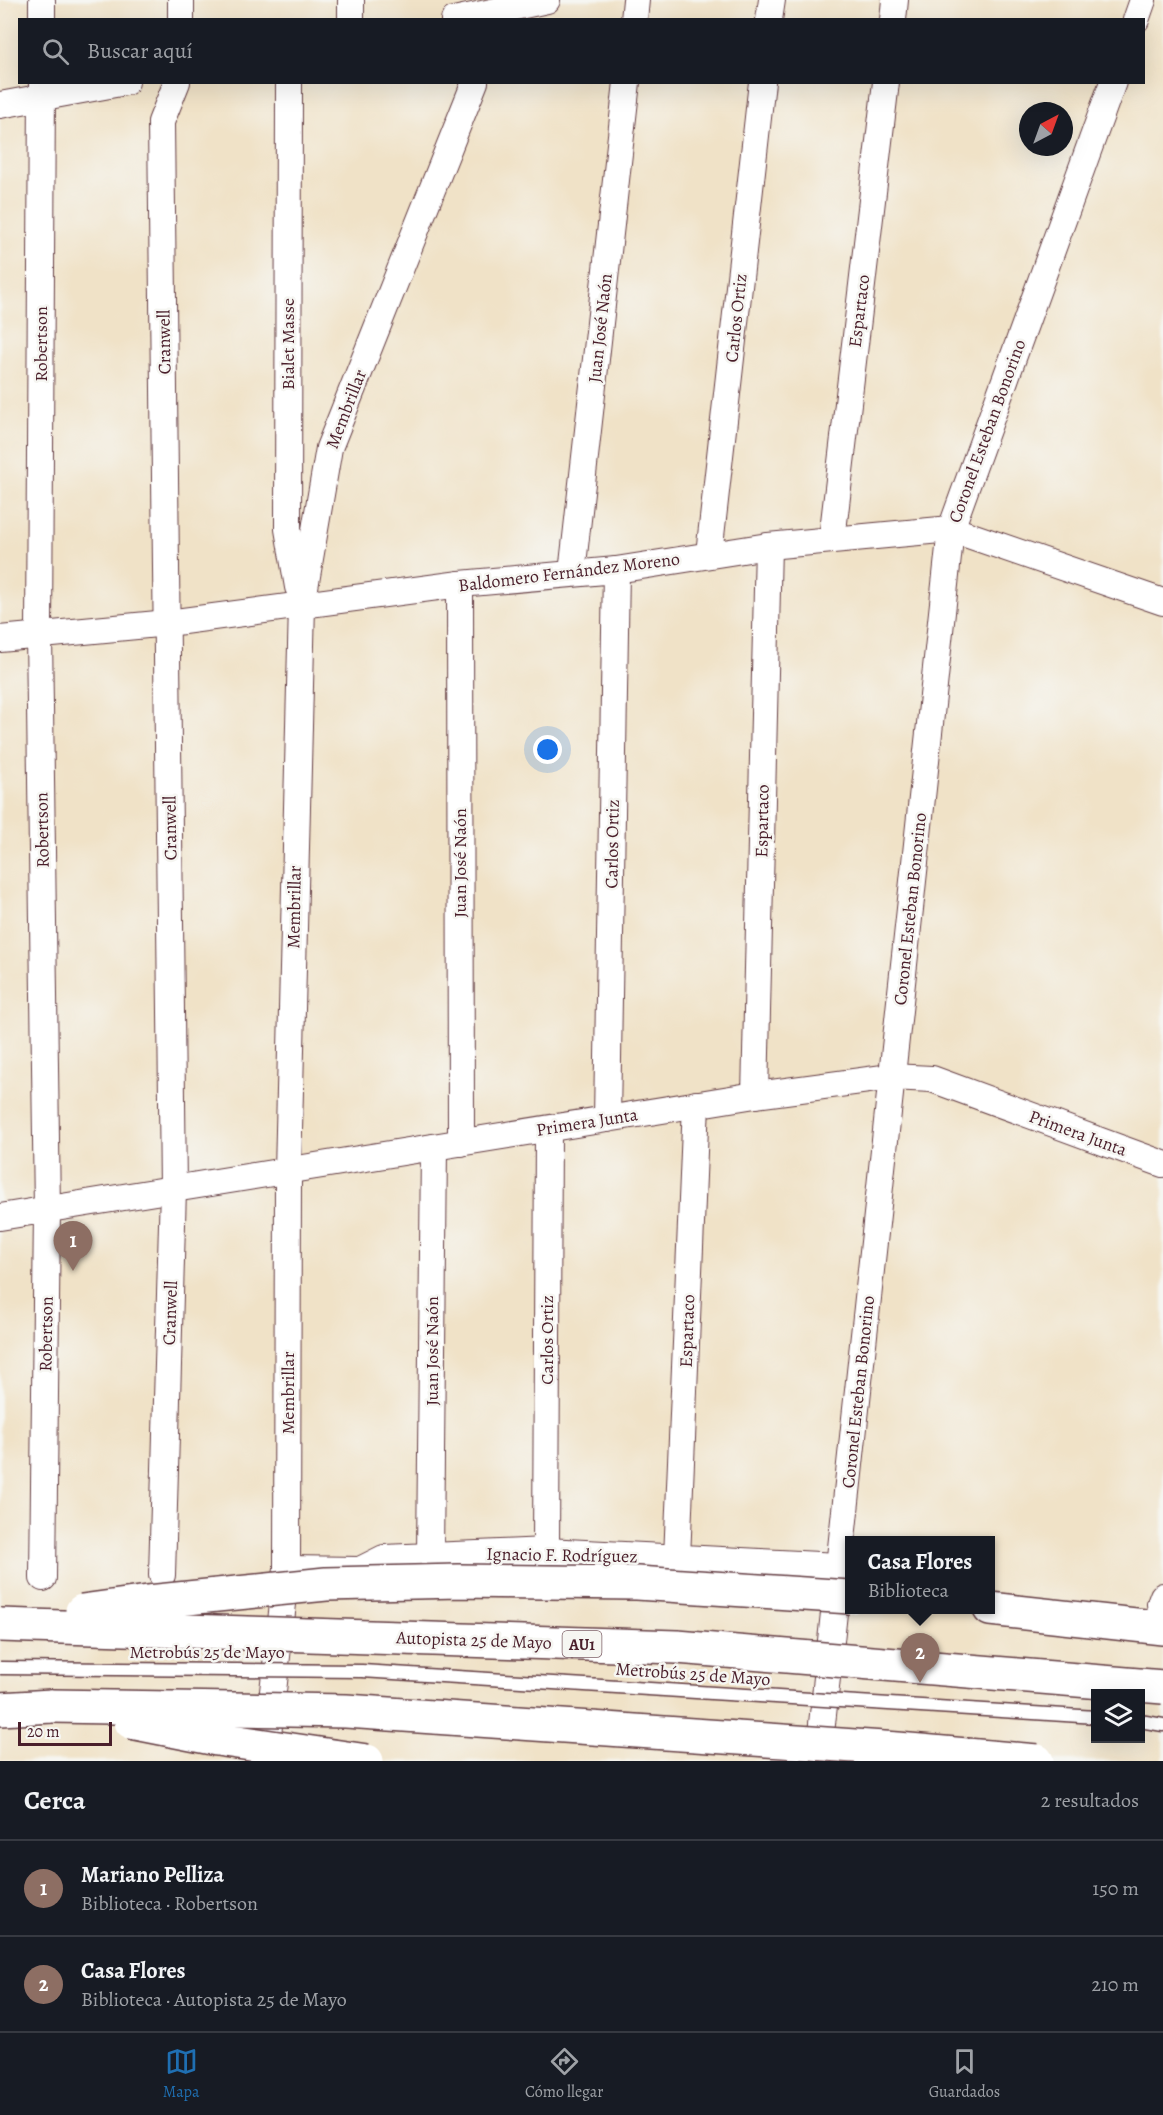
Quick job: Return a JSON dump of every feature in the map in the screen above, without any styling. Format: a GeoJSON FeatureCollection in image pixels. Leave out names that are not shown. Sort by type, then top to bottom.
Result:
{"type":"FeatureCollection","features":[{"type":"Feature","properties":{"kind":"highway"},"geometry":{"type":"LineString","coordinates":[[0,1624],[148,1602],[326,1584],[459,1581],[637,1583],[845,1598]]}},
{"type":"Feature","properties":{"kind":"highway"},"geometry":{"type":"LineString","coordinates":[[995,1609],[1162,1610]]}},
{"type":"Feature","properties":{"kind":"highway","name":"Autopista 25 de Mayo"},"geometry":{"type":"LineString","coordinates":[[0,1624],[677,1647],[1163,1687]]}},
{"type":"Feature","properties":{"kind":"highway"},"geometry":{"type":"LineString","coordinates":[[0,1709],[52,1706],[346,1711],[886,1748],[1037,1761]]}},
{"type":"Feature","properties":{"kind":"highway"},"geometry":{"type":"LineString","coordinates":[[52,1706],[217,1739],[367,1761]]}},
{"type":"Feature","properties":{"kind":"street"},"geometry":{"type":"LineString","coordinates":[[42,0],[42,18]]}},
{"type":"Feature","properties":{"kind":"street"},"geometry":{"type":"LineString","coordinates":[[181,0],[181,18]]}},
{"type":"Feature","properties":{"kind":"street"},"geometry":{"type":"LineString","coordinates":[[351,0],[351,18]]}},
{"type":"Feature","properties":{"kind":"street"},"geometry":{"type":"LineString","coordinates":[[462,18],[503,7],[547,0]]}},
{"type":"Feature","properties":{"kind":"street"},"geometry":{"type":"LineString","coordinates":[[634,18],[636,0]]}},
{"type":"Feature","properties":{"kind":"street"},"geometry":{"type":"LineString","coordinates":[[769,18],[772,0]]}},
{"type":"Feature","properties":{"kind":"street"},"geometry":{"type":"LineString","coordinates":[[893,18],[895,0]]}},
{"type":"Feature","properties":{"kind":"street"},"geometry":{"type":"LineString","coordinates":[[1137,18],[1143,0]]}},
{"type":"Feature","properties":{"kind":"street"},"geometry":{"type":"LineString","coordinates":[[1158,0],[1163,2]]}},
{"type":"Feature","properties":{"kind":"street"},"geometry":{"type":"LineString","coordinates":[[0,105],[42,91],[107,84]]}},
{"type":"Feature","properties":{"kind":"street","name":"Cranwell"},"geometry":{"type":"LineString","coordinates":[[162,1575],[173,1190],[162,122],[176,84]]}},
{"type":"Feature","properties":{"kind":"street","name":"Bialet Masse"},"geometry":{"type":"LineString","coordinates":[[289,84],[288,529],[302,605]]}},
{"type":"Feature","properties":{"kind":"street","name":"Membrillar"},"geometry":{"type":"LineString","coordinates":[[265,1761],[287,1569],[288,1171],[302,605],[329,448],[474,84]]}},
{"type":"Feature","properties":{"kind":"street","name":"Juan José Naón"},"geometry":{"type":"LineString","coordinates":[[572,573],[627,84]]}},
{"type":"Feature","properties":{"kind":"street","name":"Carlos Ortiz"},"geometry":{"type":"LineString","coordinates":[[709,554],[762,84]]}},
{"type":"Feature","properties":{"kind":"street","name":"Espartaco"},"geometry":{"type":"LineString","coordinates":[[832,539],[886,84]]}},
{"type":"Feature","properties":{"kind":"street","name":"Coronel Esteban Bonorino"},"geometry":{"type":"LineString","coordinates":[[818,1761],[951,529],[1112,84]]}},
{"type":"Feature","properties":{"kind":"street","name":"Robertson"},"geometry":{"type":"LineString","coordinates":[[42,91],[39,635],[47,1210],[43,1578]]}},
{"type":"Feature","properties":{"kind":"street","name":"Baldomero Fernández Moreno"},"geometry":{"type":"LineString","coordinates":[[0,639],[168,623],[460,584],[616,570],[768,546],[951,529],[1163,602]]}},
{"type":"Feature","properties":{"kind":"street","name":"Espartaco"},"geometry":{"type":"LineString","coordinates":[[755,1095],[768,546]]}},
{"type":"Feature","properties":{"kind":"street","name":"Carlos Ortiz"},"geometry":{"type":"LineString","coordinates":[[607,1119],[616,570]]}},
{"type":"Feature","properties":{"kind":"street","name":"Juan José Naón"},"geometry":{"type":"LineString","coordinates":[[460,584],[461,1143]]}},
{"type":"Feature","properties":{"kind":"street","name":"Primera Junta"},"geometry":{"type":"LineString","coordinates":[[0,1217],[696,1104],[891,1077],[932,1079],[1163,1164]]}},
{"type":"Feature","properties":{"kind":"street","name":"Espartaco"},"geometry":{"type":"LineString","coordinates":[[677,1558],[696,1104]]}},
{"type":"Feature","properties":{"kind":"street","name":"Carlos Ortiz"},"geometry":{"type":"LineString","coordinates":[[546,1551],[548,1129]]}},
{"type":"Feature","properties":{"kind":"street","name":"Juan José Naón"},"geometry":{"type":"LineString","coordinates":[[430,1556],[434,1147]]}},
{"type":"Feature","properties":{"kind":"street","name":"Ignacio F. Rodríguez"},"geometry":{"type":"LineString","coordinates":[[287,1569],[360,1570],[384,1558],[546,1551],[839,1566]]}},
{"type":"Feature","properties":{"kind":"lane","name":"Metrobús 25 de Mayo"},"geometry":{"type":"LineString","coordinates":[[0,1668],[362,1671],[1091,1717]]}},
{"type":"Feature","properties":{"kind":"lane"},"geometry":{"type":"LineString","coordinates":[[1145,1722],[1163,1725]]}},
{"type":"Feature","properties":{"kind":"place","name":"Mariano Pelliza"},"geometry":{"type":"Point","coordinates":[73,1271]}},
{"type":"Feature","properties":{"kind":"place","name":"Casa Flores"},"geometry":{"type":"Point","coordinates":[920,1683]}}]}
